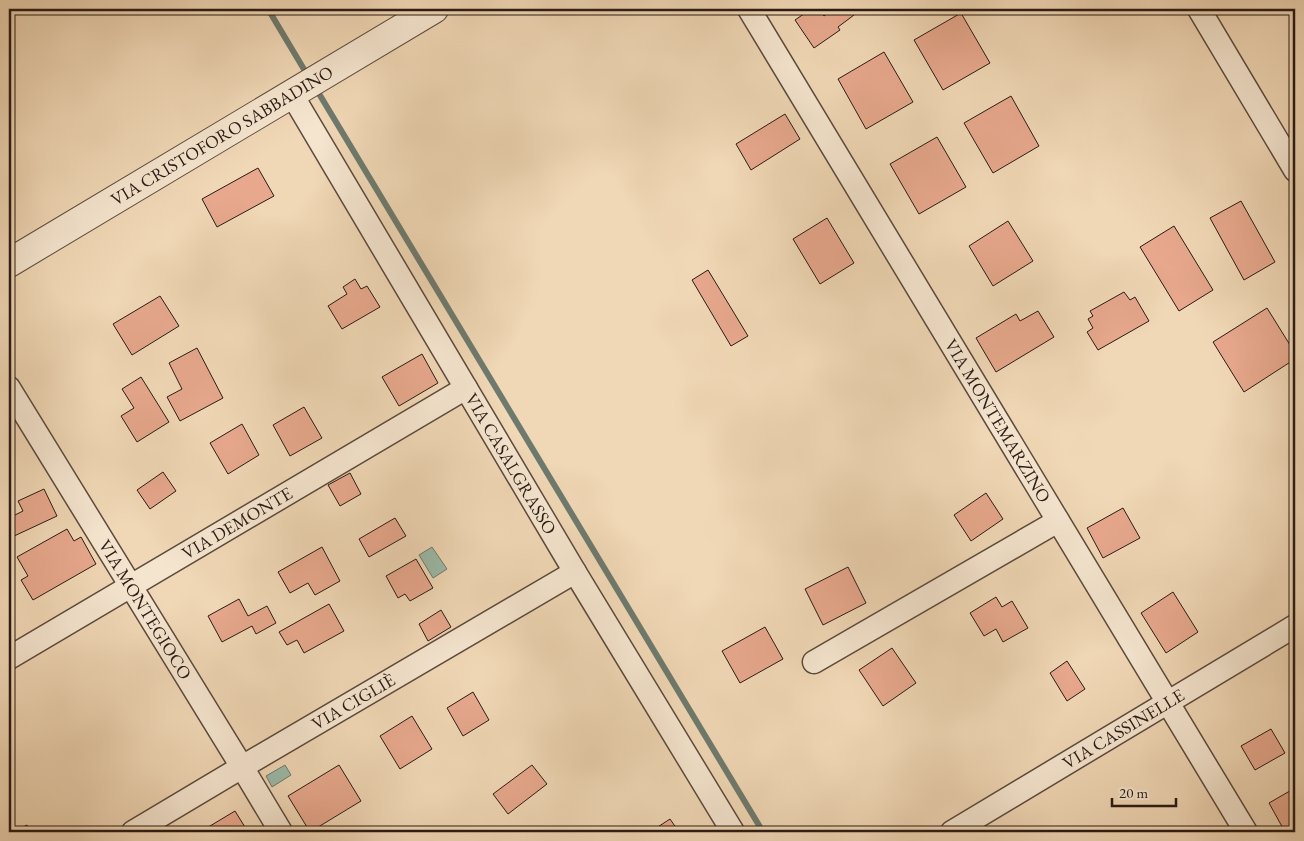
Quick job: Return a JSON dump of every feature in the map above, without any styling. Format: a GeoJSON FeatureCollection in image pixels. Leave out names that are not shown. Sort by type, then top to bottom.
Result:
{"type":"FeatureCollection","features":[{"type":"Feature","properties":{"kind":"street","name":"VIA CRISTOFORO SABBADINO"},"geometry":{"type":"LineString","coordinates":[[9,263],[434,9]]}},
{"type":"Feature","properties":{"kind":"street","name":"VIA MONTEMARZINO"},"geometry":{"type":"LineString","coordinates":[[749,9],[1246,832]]}},
{"type":"Feature","properties":{"kind":"street"},"geometry":{"type":"LineString","coordinates":[[1199,9],[1295,170]]}},
{"type":"Feature","properties":{"kind":"street","name":"VIA CASALGRASSO"},"geometry":{"type":"LineString","coordinates":[[295,91],[466,388],[733,832]]}},
{"type":"Feature","properties":{"kind":"street","name":"VIA MONTEGIOCO"},"geometry":{"type":"LineString","coordinates":[[9,388],[281,832]]}},
{"type":"Feature","properties":{"kind":"street","name":"VIA DEMONTE"},"geometry":{"type":"LineString","coordinates":[[9,658],[466,388]]}},
{"type":"Feature","properties":{"kind":"street"},"geometry":{"type":"LineString","coordinates":[[814,662],[1058,521]]}},
{"type":"Feature","properties":{"kind":"street","name":"VIA CIGLIÈ"},"geometry":{"type":"LineString","coordinates":[[133,832],[575,572]]}},
{"type":"Feature","properties":{"kind":"street","name":"VIA CASSINELLE"},"geometry":{"type":"LineString","coordinates":[[952,832],[1295,626]]}},
{"type":"Feature","properties":{"kind":"shaded area"},"geometry":{"type":"Polygon","coordinates":[[[432,547],[447,569],[433,578],[419,555],[432,547]]]}},
{"type":"Feature","properties":{"kind":"shaded area"},"geometry":{"type":"Polygon","coordinates":[[[285,765],[291,775],[272,787],[266,776],[285,765]]]}},
{"type":"Feature","properties":{"kind":"building"},"geometry":{"type":"Polygon","coordinates":[[[811,9],[819,9],[824,16],[829,12],[826,9],[849,9],[854,15],[838,27],[840,30],[814,48],[795,20],[811,9]]]}},
{"type":"Feature","properties":{"kind":"building"},"geometry":{"type":"Polygon","coordinates":[[[961,13],[990,63],[943,90],[914,40],[961,13]]]}},
{"type":"Feature","properties":{"kind":"building"},"geometry":{"type":"Polygon","coordinates":[[[884,52],[913,102],[866,129],[838,79],[884,52]]]}},
{"type":"Feature","properties":{"kind":"building"},"geometry":{"type":"Polygon","coordinates":[[[1011,96],[1039,146],[993,173],[964,123],[1011,96]]]}},
{"type":"Feature","properties":{"kind":"building"},"geometry":{"type":"Polygon","coordinates":[[[785,114],[800,139],[751,170],[736,144],[785,114]]]}},
{"type":"Feature","properties":{"kind":"building"},"geometry":{"type":"Polygon","coordinates":[[[937,137],[966,187],[919,214],[890,164],[937,137]]]}},
{"type":"Feature","properties":{"kind":"building"},"geometry":{"type":"Polygon","coordinates":[[[258,168],[274,196],[217,227],[202,199],[258,168]]]}},
{"type":"Feature","properties":{"kind":"building"},"geometry":{"type":"Polygon","coordinates":[[[1241,201],[1275,262],[1244,280],[1210,218],[1241,201]]]}},
{"type":"Feature","properties":{"kind":"building"},"geometry":{"type":"Polygon","coordinates":[[[827,218],[854,263],[820,284],[793,239],[827,218]]]}},
{"type":"Feature","properties":{"kind":"building"},"geometry":{"type":"Polygon","coordinates":[[[1008,221],[1033,261],[993,286],[969,246],[1008,221]]]}},
{"type":"Feature","properties":{"kind":"building"},"geometry":{"type":"Polygon","coordinates":[[[1174,226],[1213,290],[1179,311],[1140,247],[1174,226]]]}},
{"type":"Feature","properties":{"kind":"building"},"geometry":{"type":"Polygon","coordinates":[[[708,270],[748,336],[731,346],[692,280],[708,270]]]}},
{"type":"Feature","properties":{"kind":"building"},"geometry":{"type":"Polygon","coordinates":[[[355,279],[361,289],[367,286],[380,307],[342,329],[328,306],[347,294],[343,287],[355,279]]]}},
{"type":"Feature","properties":{"kind":"building"},"geometry":{"type":"Polygon","coordinates":[[[1124,292],[1130,300],[1135,297],[1149,321],[1098,350],[1087,332],[1093,328],[1088,319],[1093,316],[1090,311],[1124,292]]]}},
{"type":"Feature","properties":{"kind":"building"},"geometry":{"type":"Polygon","coordinates":[[[160,296],[179,326],[132,355],[113,324],[160,296]]]}},
{"type":"Feature","properties":{"kind":"building"},"geometry":{"type":"Polygon","coordinates":[[[1267,308],[1295,353],[1295,359],[1244,392],[1213,342],[1267,308]]]}},
{"type":"Feature","properties":{"kind":"building"},"geometry":{"type":"Polygon","coordinates":[[[1038,311],[1054,337],[996,372],[976,338],[1016,314],[1020,321],[1038,311]]]}},
{"type":"Feature","properties":{"kind":"building"},"geometry":{"type":"Polygon","coordinates":[[[197,348],[223,398],[180,421],[167,397],[182,389],[169,363],[197,348]]]}},
{"type":"Feature","properties":{"kind":"building"},"geometry":{"type":"Polygon","coordinates":[[[422,354],[438,383],[399,406],[382,377],[422,354]]]}},
{"type":"Feature","properties":{"kind":"building"},"geometry":{"type":"Polygon","coordinates":[[[141,377],[169,422],[137,442],[121,416],[134,408],[122,389],[141,377]]]}},
{"type":"Feature","properties":{"kind":"building"},"geometry":{"type":"Polygon","coordinates":[[[304,407],[322,438],[290,456],[273,425],[304,407]]]}},
{"type":"Feature","properties":{"kind":"building"},"geometry":{"type":"Polygon","coordinates":[[[242,424],[259,455],[228,474],[210,443],[242,424]]]}},
{"type":"Feature","properties":{"kind":"building"},"geometry":{"type":"Polygon","coordinates":[[[163,472],[176,491],[150,509],[137,490],[163,472]]]}},
{"type":"Feature","properties":{"kind":"building"},"geometry":{"type":"Polygon","coordinates":[[[350,473],[361,494],[340,506],[328,485],[350,473]]]}},
{"type":"Feature","properties":{"kind":"building"},"geometry":{"type":"Polygon","coordinates":[[[44,489],[57,516],[12,537],[9,530],[9,518],[23,511],[18,501],[44,489]]]}},
{"type":"Feature","properties":{"kind":"building"},"geometry":{"type":"Polygon","coordinates":[[[986,493],[1003,519],[971,541],[954,515],[986,493]]]}},
{"type":"Feature","properties":{"kind":"building"},"geometry":{"type":"Polygon","coordinates":[[[1123,508],[1140,538],[1103,558],[1087,528],[1123,508]]]}},
{"type":"Feature","properties":{"kind":"building"},"geometry":{"type":"Polygon","coordinates":[[[395,518],[406,536],[369,557],[359,539],[395,518]]]}},
{"type":"Feature","properties":{"kind":"building"},"geometry":{"type":"Polygon","coordinates":[[[67,529],[74,541],[81,537],[96,564],[33,600],[21,580],[28,576],[17,557],[67,529]]]}},
{"type":"Feature","properties":{"kind":"building"},"geometry":{"type":"Polygon","coordinates":[[[322,547],[340,581],[315,595],[308,583],[290,593],[278,572],[322,547]]]}},
{"type":"Feature","properties":{"kind":"building"},"geometry":{"type":"Polygon","coordinates":[[[416,559],[433,588],[410,601],[405,594],[398,598],[386,576],[416,559]]]}},
{"type":"Feature","properties":{"kind":"building"},"geometry":{"type":"Polygon","coordinates":[[[848,567],[866,603],[823,625],[805,589],[848,567]]]}},
{"type":"Feature","properties":{"kind":"building"},"geometry":{"type":"Polygon","coordinates":[[[1173,592],[1198,632],[1166,653],[1141,613],[1173,592]]]}},
{"type":"Feature","properties":{"kind":"building"},"geometry":{"type":"Polygon","coordinates":[[[996,597],[1002,607],[1012,601],[1028,628],[1003,642],[996,629],[984,636],[970,613],[996,597]]]}},
{"type":"Feature","properties":{"kind":"building"},"geometry":{"type":"Polygon","coordinates":[[[239,599],[248,616],[267,606],[276,623],[256,634],[252,626],[222,642],[208,616],[239,599]]]}},
{"type":"Feature","properties":{"kind":"building"},"geometry":{"type":"Polygon","coordinates":[[[329,604],[344,631],[304,653],[297,640],[287,645],[279,632],[329,604]]]}},
{"type":"Feature","properties":{"kind":"building"},"geometry":{"type":"Polygon","coordinates":[[[441,610],[451,627],[428,641],[419,624],[441,610]]]}},
{"type":"Feature","properties":{"kind":"building"},"geometry":{"type":"Polygon","coordinates":[[[765,627],[783,659],[740,683],[722,651],[765,627]]]}},
{"type":"Feature","properties":{"kind":"building"},"geometry":{"type":"Polygon","coordinates":[[[892,648],[916,683],[883,706],[859,670],[892,648]]]}},
{"type":"Feature","properties":{"kind":"building"},"geometry":{"type":"Polygon","coordinates":[[[1067,661],[1085,689],[1067,701],[1050,673],[1067,661]]]}},
{"type":"Feature","properties":{"kind":"building"},"geometry":{"type":"Polygon","coordinates":[[[473,692],[489,720],[463,736],[447,708],[473,692]]]}},
{"type":"Feature","properties":{"kind":"building"},"geometry":{"type":"Polygon","coordinates":[[[412,716],[432,749],[400,769],[380,736],[412,716]]]}},
{"type":"Feature","properties":{"kind":"building"},"geometry":{"type":"Polygon","coordinates":[[[1271,729],[1285,753],[1255,770],[1241,746],[1271,729]]]}},
{"type":"Feature","properties":{"kind":"building"},"geometry":{"type":"Polygon","coordinates":[[[339,765],[361,801],[310,832],[288,796],[339,765]]]}},
{"type":"Feature","properties":{"kind":"building"},"geometry":{"type":"Polygon","coordinates":[[[532,765],[547,784],[508,814],[493,794],[532,765]]]}},
{"type":"Feature","properties":{"kind":"building"},"geometry":{"type":"Polygon","coordinates":[[[1295,788],[1295,832],[1285,832],[1269,803],[1295,788]]]}},
{"type":"Feature","properties":{"kind":"building"},"geometry":{"type":"Polygon","coordinates":[[[235,811],[248,832],[200,832],[235,811]]]}},
{"type":"Feature","properties":{"kind":"building"},"geometry":{"type":"Polygon","coordinates":[[[670,819],[679,832],[650,832],[670,819]]]}},
{"type":"Feature","properties":{"kind":"building"},"geometry":{"type":"Polygon","coordinates":[[[27,825],[31,832],[13,832],[27,825]]]}},
{"type":"Feature","properties":{"kind":"waterway"},"geometry":{"type":"LineString","coordinates":[[268,9],[308,76]]}},
{"type":"Feature","properties":{"kind":"waterway"},"geometry":{"type":"LineString","coordinates":[[315,87],[763,832]]}}]}
